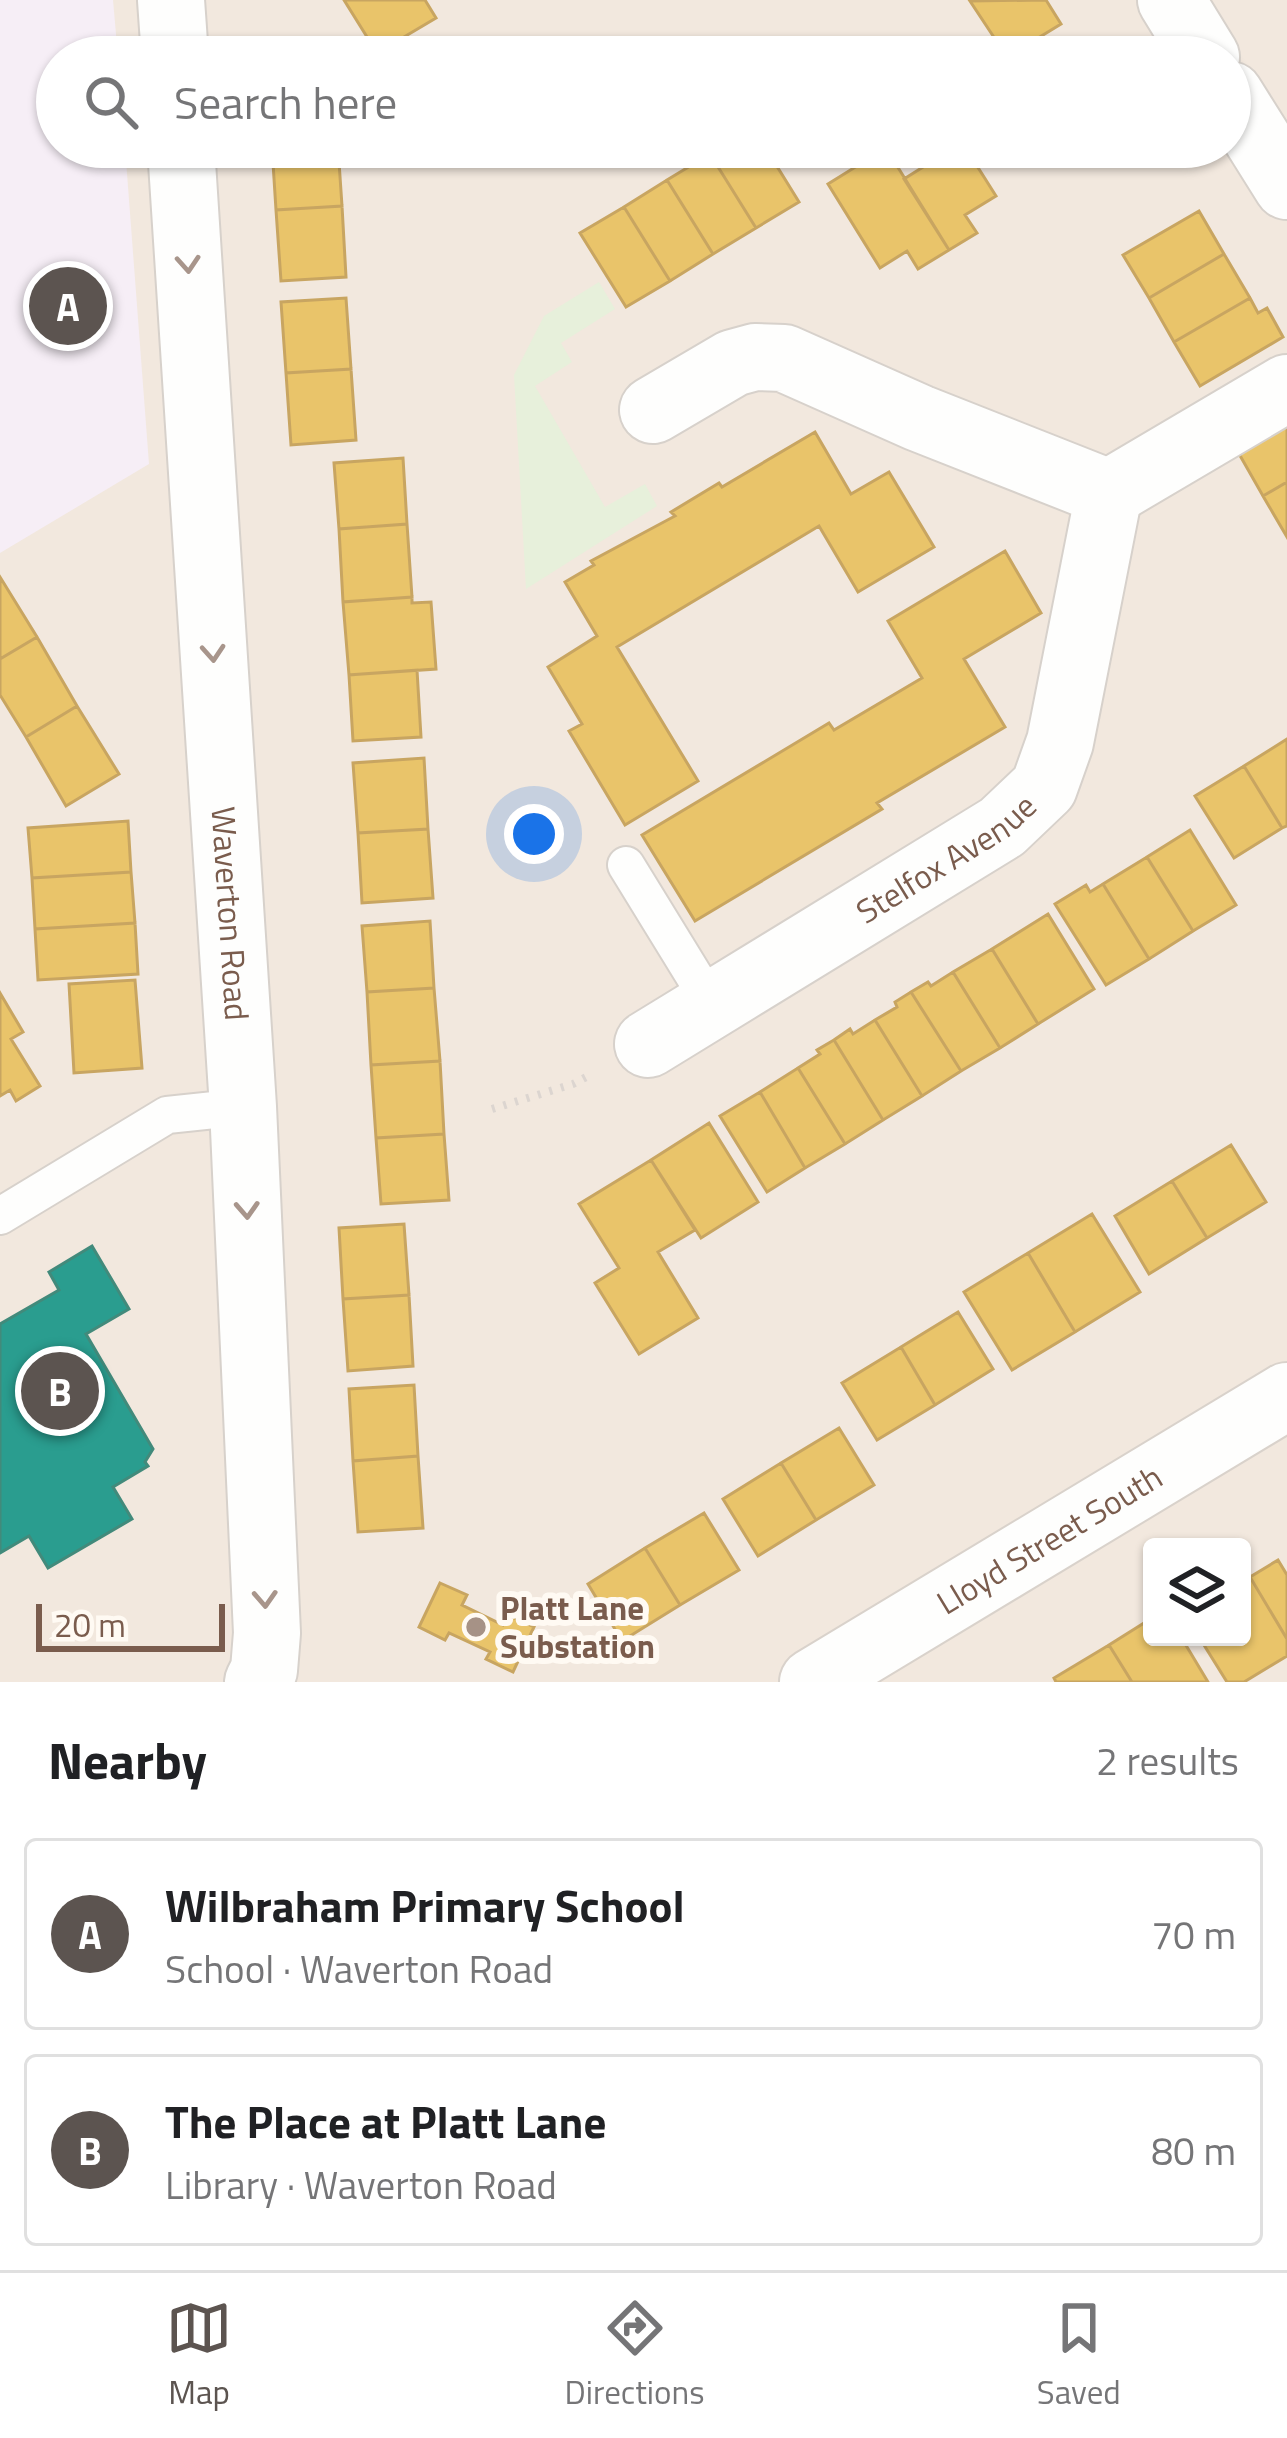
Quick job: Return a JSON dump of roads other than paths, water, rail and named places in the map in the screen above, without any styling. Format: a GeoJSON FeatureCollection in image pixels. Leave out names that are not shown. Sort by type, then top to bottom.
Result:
{"type":"FeatureCollection","features":[{"type":"Feature","properties":{"kind":"street"},"geometry":{"type":"LineString","coordinates":[[171,0],[174,36]]}},
{"type":"Feature","properties":{"kind":"street"},"geometry":{"type":"LineString","coordinates":[[1171,0],[1193,36]]}},
{"type":"Feature","properties":{"kind":"street"},"geometry":{"type":"LineString","coordinates":[[1251,129],[1287,186]]}},
{"type":"Feature","properties":{"kind":"street","name":"Waverton Road"},"geometry":{"type":"LineString","coordinates":[[182,168],[243,1107],[267,1633],[259,1682]]}},
{"type":"Feature","properties":{"kind":"street"},"geometry":{"type":"LineString","coordinates":[[653,410],[733,363],[755,357],[784,358],[1108,493],[1287,388]]}},
{"type":"Feature","properties":{"kind":"street","name":"Stelfox Avenue"},"geometry":{"type":"LineString","coordinates":[[648,1044],[1002,827],[1044,787],[1060,742],[1108,493]]}},
{"type":"Feature","properties":{"kind":"street","name":"Lloyd Street South"},"geometry":{"type":"LineString","coordinates":[[813,1682],[1287,1396]]}},
{"type":"Feature","properties":{"kind":"lane"},"geometry":{"type":"LineString","coordinates":[[626,865],[712,1005]]}},
{"type":"Feature","properties":{"kind":"lane"},"geometry":{"type":"LineString","coordinates":[[0,1216],[167,1115],[243,1107]]}},
{"type":"Feature","properties":{"kind":"place","name":"Wilbraham Primary School"},"geometry":{"type":"Point","coordinates":[68,306]}},
{"type":"Feature","properties":{"kind":"place","name":"The Place at Platt Lane"},"geometry":{"type":"Point","coordinates":[60,1391]}},
{"type":"Feature","properties":{"kind":"place","name":"Platt Lane Substation"},"geometry":{"type":"Point","coordinates":[476,1627]}}]}
